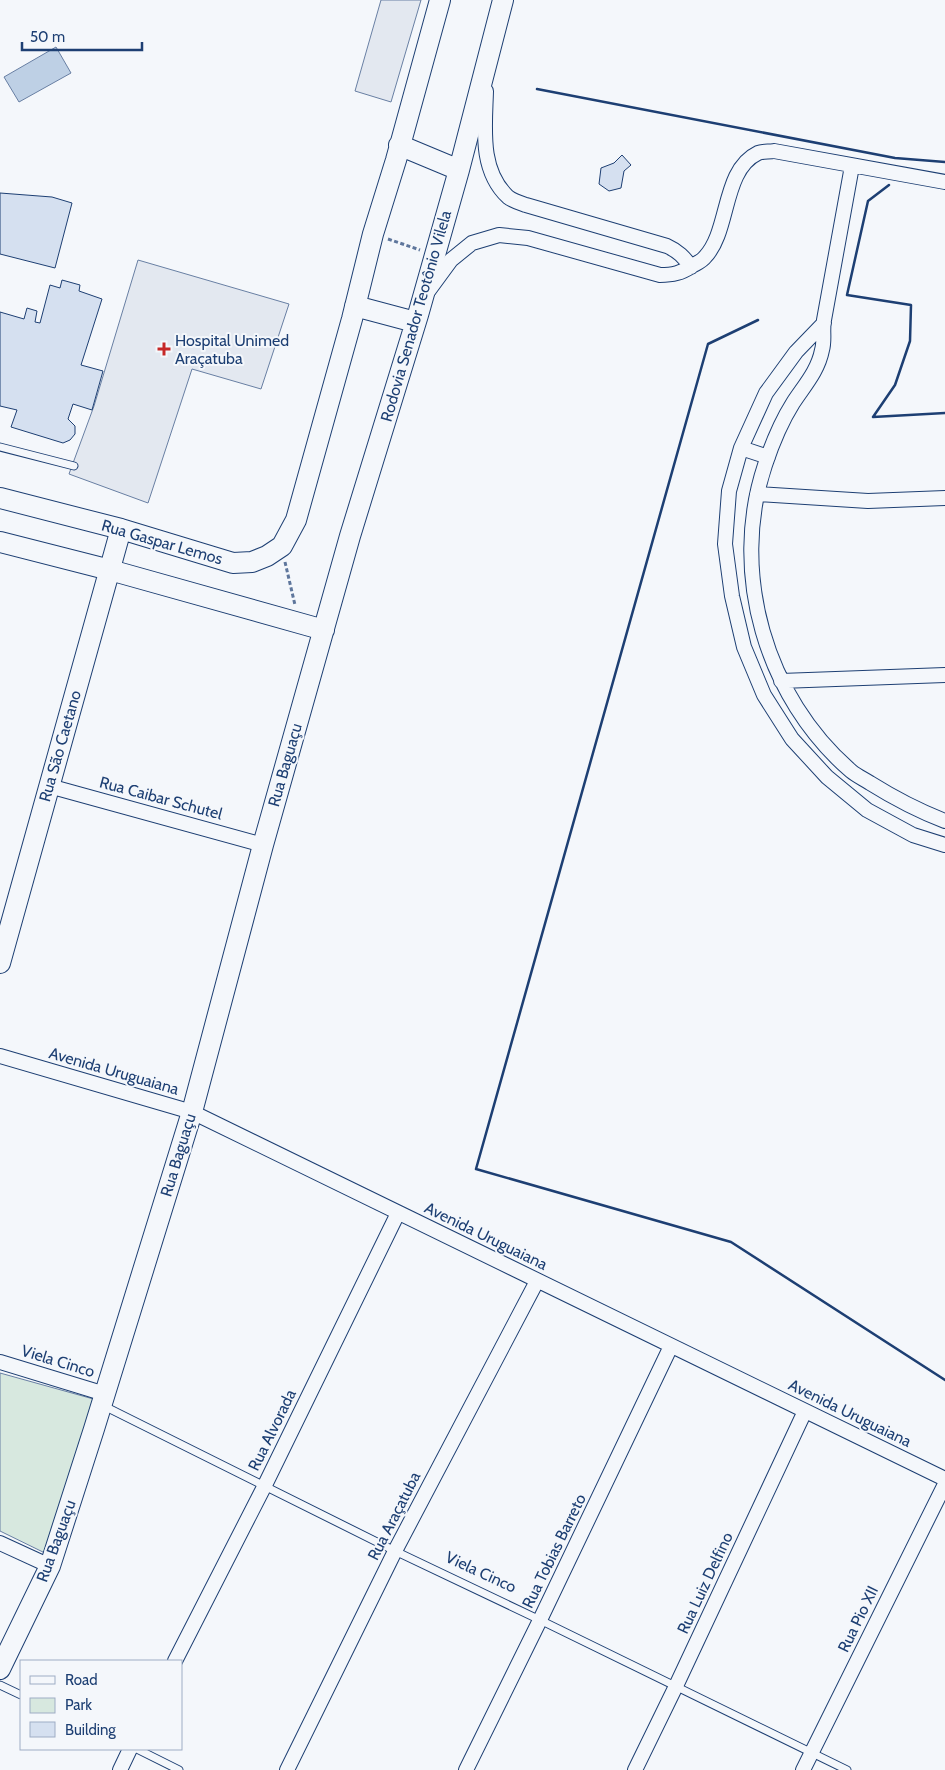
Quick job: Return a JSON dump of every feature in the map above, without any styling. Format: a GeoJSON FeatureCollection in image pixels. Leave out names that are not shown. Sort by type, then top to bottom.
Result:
{"type":"FeatureCollection","features":[{"type":"Feature","properties":{"kind":"main road"},"geometry":{"type":"LineString","coordinates":[[282,546],[296,520],[324,423],[373,234],[440,0]]}},
{"type":"Feature","properties":{"kind":"main road","name":"Rodovia Senador Teotônio Vilela"},"geometry":{"type":"LineString","coordinates":[[324,630],[350,536],[422,301],[459,170],[503,0]]}},
{"type":"Feature","properties":{"kind":"main road"},"geometry":{"type":"LineString","coordinates":[[400,145],[459,170]]}},
{"type":"Feature","properties":{"kind":"main road"},"geometry":{"type":"LineString","coordinates":[[355,306],[415,322]]}},
{"type":"Feature","properties":{"kind":"main road","name":"Rua Gaspar Lemos"},"geometry":{"type":"LineString","coordinates":[[0,498],[121,529],[233,563],[252,562],[267,556],[282,546]]}},
{"type":"Feature","properties":{"kind":"main road","name":"Rua São Caetano"},"geometry":{"type":"LineString","coordinates":[[0,963],[121,529]]}},
{"type":"Feature","properties":{"kind":"main road"},"geometry":{"type":"LineString","coordinates":[[0,542],[110,570],[324,630]]}},
{"type":"Feature","properties":{"kind":"main road","name":"Rua Baguaçu"},"geometry":{"type":"LineString","coordinates":[[0,1669],[50,1566],[103,1400],[192,1112],[263,845],[324,630]]}},
{"type":"Feature","properties":{"kind":"street"},"geometry":{"type":"LineString","coordinates":[[488,58],[485,124],[487,161],[495,181],[510,198],[526,205],[667,246],[676,250],[684,257],[691,267]]}},
{"type":"Feature","properties":{"kind":"street"},"geometry":{"type":"LineString","coordinates":[[422,301],[451,260],[472,243],[498,235],[528,238],[660,275],[683,272],[704,259],[712,249],[741,169],[748,160],[760,152],[774,152],[945,182]]}},
{"type":"Feature","properties":{"kind":"street"},"geometry":{"type":"LineString","coordinates":[[852,166],[824,323],[822,350],[812,375],[793,404],[777,434],[757,494],[752,536],[752,574],[757,610],[767,647],[781,681],[801,714],[818,737],[852,772],[922,812],[945,821]]}},
{"type":"Feature","properties":{"kind":"street"},"geometry":{"type":"LineString","coordinates":[[824,323],[796,352],[766,393],[741,448],[729,491],[725,544],[732,596],[744,646],[764,695],[792,739],[827,777],[868,810],[913,835],[945,845]]}},
{"type":"Feature","properties":{"kind":"street"},"geometry":{"type":"LineString","coordinates":[[741,448],[768,457]]}},
{"type":"Feature","properties":{"kind":"street"},"geometry":{"type":"LineString","coordinates":[[757,494],[868,501],[945,498]]}},
{"type":"Feature","properties":{"kind":"street"},"geometry":{"type":"LineString","coordinates":[[741,634],[762,628]]}},
{"type":"Feature","properties":{"kind":"street"},"geometry":{"type":"LineString","coordinates":[[781,681],[945,674]]}},
{"type":"Feature","properties":{"kind":"street","name":"Rua Caibar Schutel"},"geometry":{"type":"LineString","coordinates":[[49,786],[263,845]]}},
{"type":"Feature","properties":{"kind":"street","name":"Avenida Uruguaiana"},"geometry":{"type":"LineString","coordinates":[[0,1056],[192,1112],[945,1479]]}},
{"type":"Feature","properties":{"kind":"street","name":"Rua Alvorada"},"geometry":{"type":"LineString","coordinates":[[176,1660],[398,1213]]}},
{"type":"Feature","properties":{"kind":"street","name":"Rua Araçatuba"},"geometry":{"type":"LineString","coordinates":[[287,1770],[395,1551],[537,1280]]}},
{"type":"Feature","properties":{"kind":"street","name":"Rua Tobias Barreto"},"geometry":{"type":"LineString","coordinates":[[466,1770],[671,1346]]}},
{"type":"Feature","properties":{"kind":"street","name":"Viela Cinco"},"geometry":{"type":"LineString","coordinates":[[0,1362],[103,1400]]}},
{"type":"Feature","properties":{"kind":"street","name":"Rua Luiz Delfino"},"geometry":{"type":"LineString","coordinates":[[635,1770],[805,1411]]}},
{"type":"Feature","properties":{"kind":"street","name":"Rua Pio XII"},"geometry":{"type":"LineString","coordinates":[[803,1770],[945,1484]]}},
{"type":"Feature","properties":{"kind":"street"},"geometry":{"type":"LineString","coordinates":[[0,1543],[50,1566]]}},
{"type":"Feature","properties":{"kind":"street"},"geometry":{"type":"LineString","coordinates":[[120,1770],[130,1750]]}},
{"type":"Feature","properties":{"kind":"lane"},"geometry":{"type":"LineString","coordinates":[[0,447],[74,466]]}},
{"type":"Feature","properties":{"kind":"lane","name":"Viela Cinco"},"geometry":{"type":"LineString","coordinates":[[103,1400],[264,1485],[395,1551],[847,1770]]}},
{"type":"Feature","properties":{"kind":"lane"},"geometry":{"type":"LineString","coordinates":[[0,1685],[20,1694]]}},
{"type":"Feature","properties":{"kind":"lane"},"geometry":{"type":"LineString","coordinates":[[138,1750],[179,1770]]}},
{"type":"Feature","properties":{"kind":"path"},"geometry":{"type":"LineString","coordinates":[[373,234],[434,255]]}},
{"type":"Feature","properties":{"kind":"path"},"geometry":{"type":"LineString","coordinates":[[282,546],[299,623]]}},
{"type":"Feature","properties":{"kind":"green space"},"geometry":{"type":"Polygon","coordinates":[[[0,1373],[97,1400],[47,1554],[0,1531],[0,1373]]]}},
{"type":"Feature","properties":{"kind":"shaded area"},"geometry":{"type":"Polygon","coordinates":[[[381,0],[421,0],[391,102],[355,91],[381,0]]]}},
{"type":"Feature","properties":{"kind":"shaded area"},"geometry":{"type":"Polygon","coordinates":[[[138,260],[289,304],[261,389],[192,369],[148,503],[69,474],[94,406],[138,260]]]}},
{"type":"Feature","properties":{"kind":"water"},"geometry":{"type":"Polygon","coordinates":[[[56,47],[71,73],[19,102],[4,77],[56,47]]]}},
{"type":"Feature","properties":{"kind":"building"},"geometry":{"type":"Polygon","coordinates":[[[622,155],[631,165],[624,171],[621,188],[609,191],[599,184],[601,168],[614,163],[622,155]]]}},
{"type":"Feature","properties":{"kind":"building"},"geometry":{"type":"Polygon","coordinates":[[[0,193],[52,197],[72,203],[55,268],[0,254],[0,193]]]}},
{"type":"Feature","properties":{"kind":"building"},"geometry":{"type":"Polygon","coordinates":[[[62,280],[80,285],[79,291],[102,299],[81,365],[103,371],[92,410],[73,404],[68,419],[75,426],[75,434],[70,440],[63,443],[11,427],[17,410],[0,406],[0,312],[24,319],[27,308],[37,311],[35,322],[40,323],[50,285],[60,288],[62,280]]]}},
{"type":"Feature","properties":{"kind":"wall"},"geometry":{"type":"LineString","coordinates":[[537,89],[895,158],[945,162]]}},
{"type":"Feature","properties":{"kind":"wall"},"geometry":{"type":"LineString","coordinates":[[889,185],[868,201],[847,295],[911,305],[910,341],[895,385],[873,417],[945,413]]}},
{"type":"Feature","properties":{"kind":"wall"},"geometry":{"type":"LineString","coordinates":[[758,320],[708,344],[476,1169],[731,1242],[945,1380]]}},
{"type":"Feature","properties":{"kind":"place","name":"Hospital Unimed Araçatuba"},"geometry":{"type":"Point","coordinates":[164,349]}}]}
